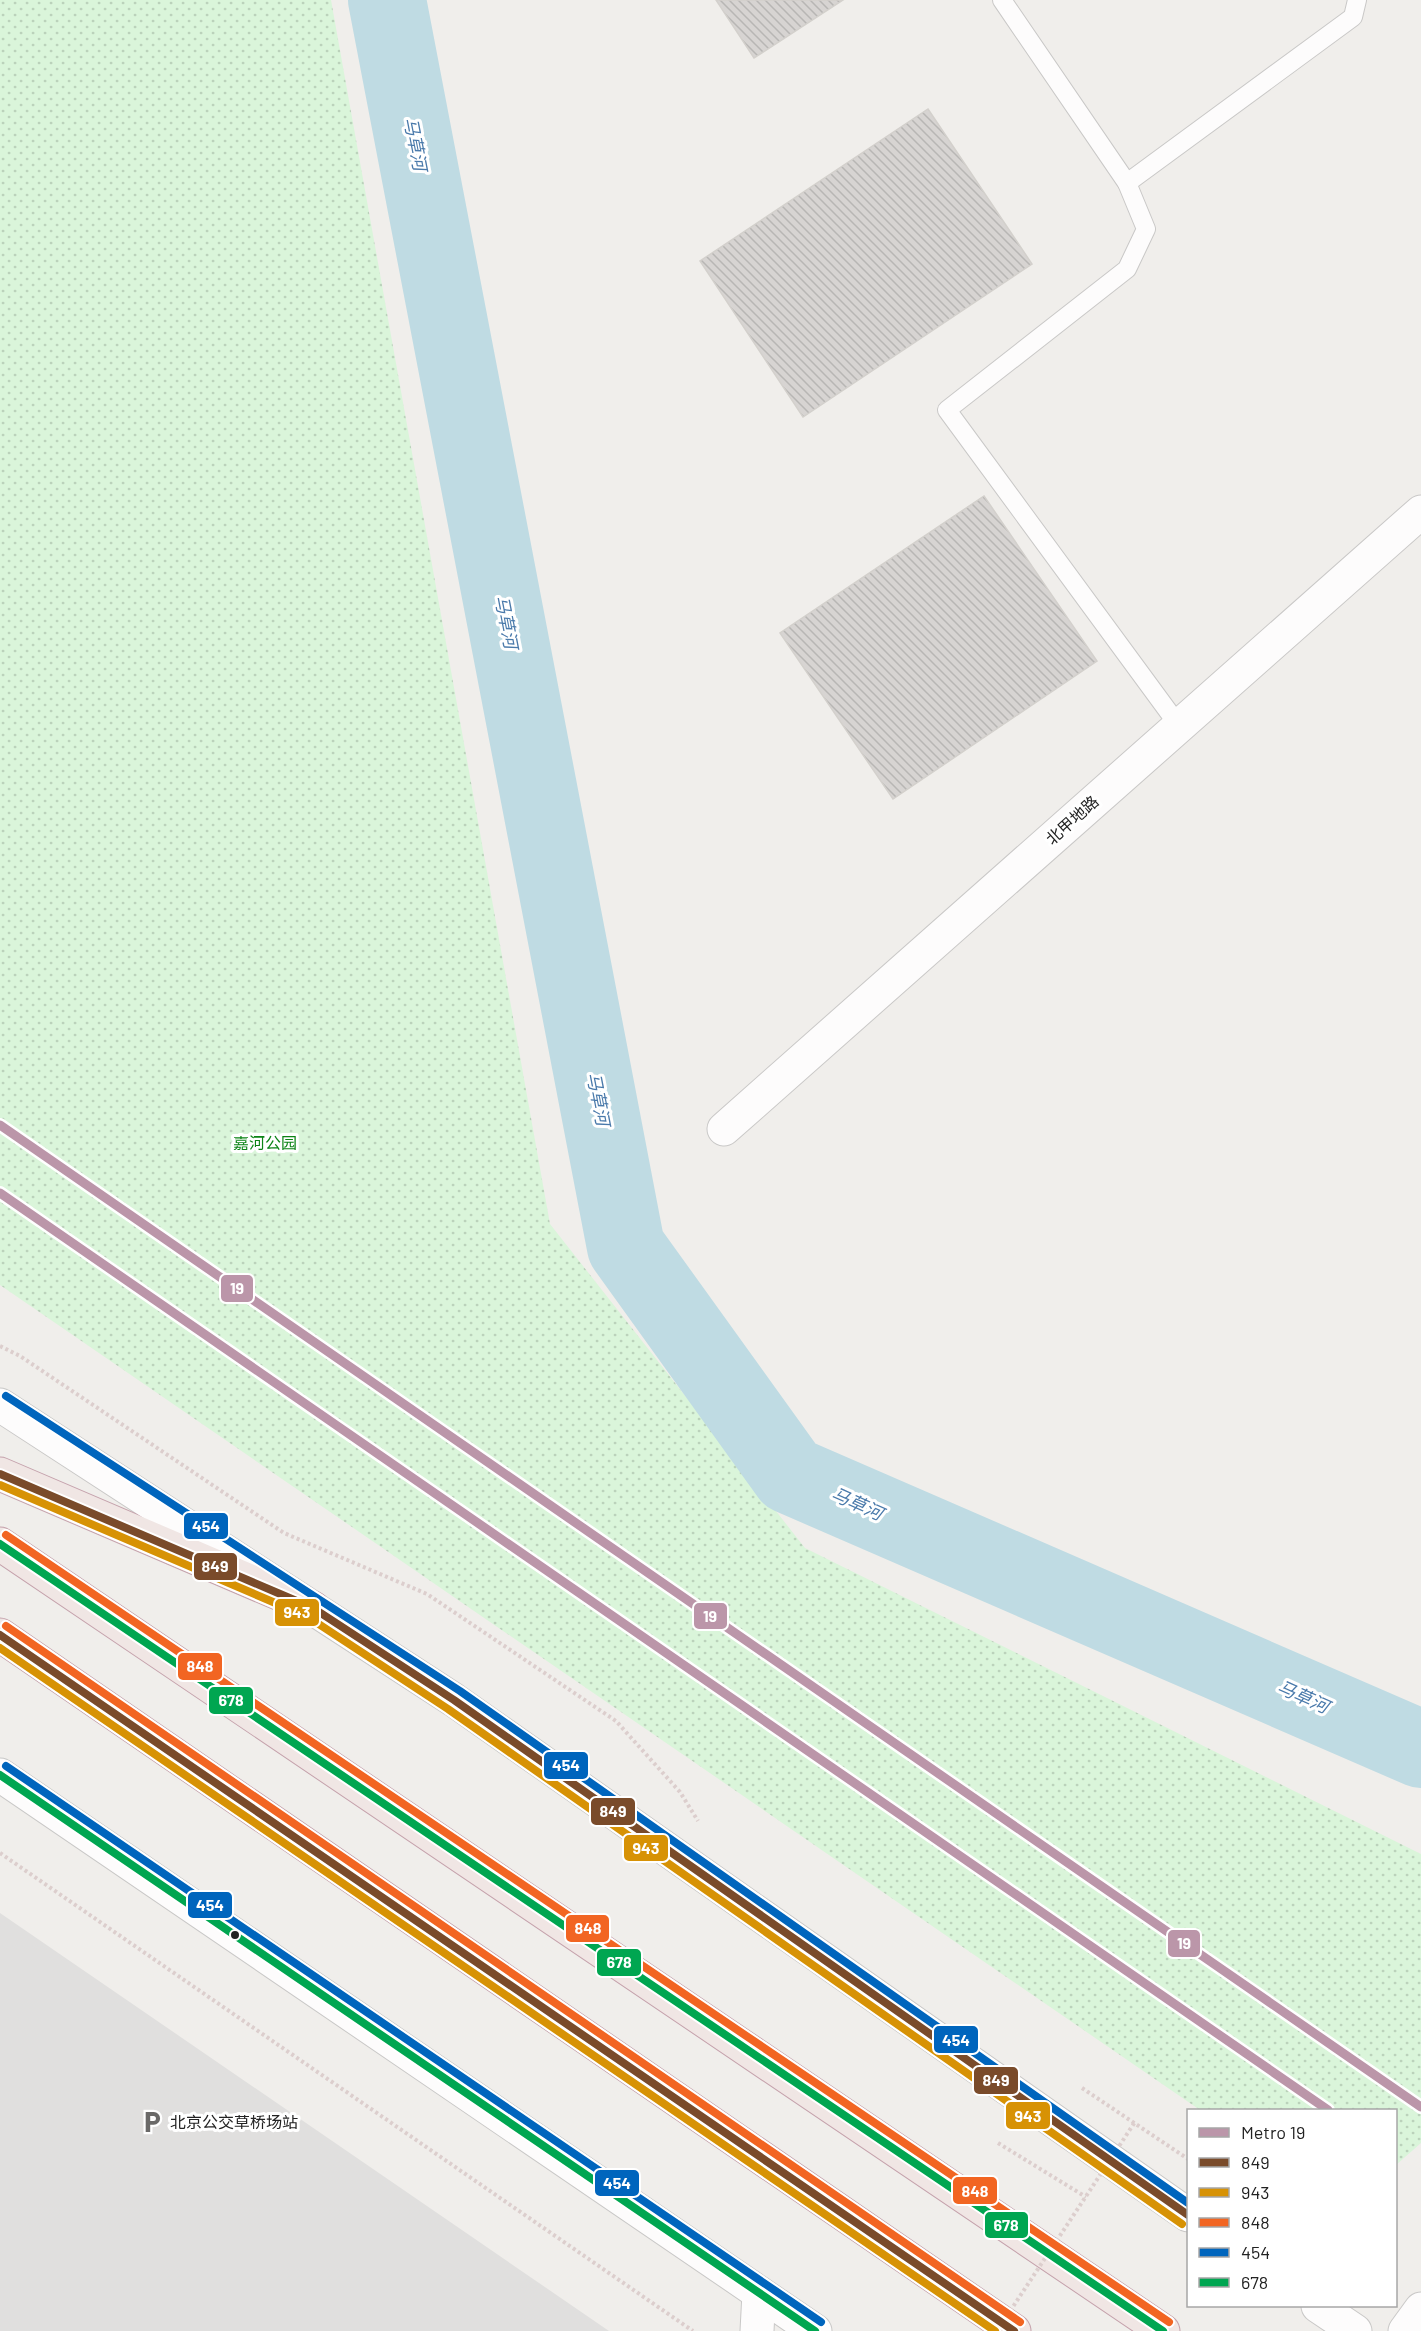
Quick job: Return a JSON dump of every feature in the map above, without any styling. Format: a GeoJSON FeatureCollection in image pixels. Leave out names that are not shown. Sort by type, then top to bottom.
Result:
{"type":"FeatureCollection","features":[{"type":"Feature","properties":{"kind":"highway"},"geometry":{"type":"LineString","coordinates":[[0,1474],[313,1608]]}},
{"type":"Feature","properties":{"kind":"highway"},"geometry":{"type":"LineString","coordinates":[[0,1544],[1162,2331]]}},
{"type":"Feature","properties":{"kind":"highway"},"geometry":{"type":"LineString","coordinates":[[0,1635],[1014,2331]]}},
{"type":"Feature","properties":{"kind":"street","name":"北甲地路"},"geometry":{"type":"LineString","coordinates":[[724,1130],[1421,512]]}},
{"type":"Feature","properties":{"kind":"street"},"geometry":{"type":"LineString","coordinates":[[0,1405],[454,1700],[1187,2214]]}},
{"type":"Feature","properties":{"kind":"street"},"geometry":{"type":"LineString","coordinates":[[0,1775],[815,2331]]}},
{"type":"Feature","properties":{"kind":"street"},"geometry":{"type":"LineString","coordinates":[[757,2331],[759,2293]]}},
{"type":"Feature","properties":{"kind":"street"},"geometry":{"type":"LineString","coordinates":[[1319,2307],[1355,2331]]}},
{"type":"Feature","properties":{"kind":"street"},"geometry":{"type":"LineString","coordinates":[[1405,2331],[1421,2309]]}},
{"type":"Feature","properties":{"kind":"lane"},"geometry":{"type":"LineString","coordinates":[[1002,0],[1127,183],[1146,229],[1127,269],[947,410],[1179,726]]}},
{"type":"Feature","properties":{"kind":"lane"},"geometry":{"type":"LineString","coordinates":[[1127,183],[1353,17],[1357,0]]}},
{"type":"Feature","properties":{"kind":"path"},"geometry":{"type":"LineString","coordinates":[[0,1346],[20,1356],[284,1533],[428,1593],[616,1720],[680,1792],[699,1823]]}},
{"type":"Feature","properties":{"kind":"path"},"geometry":{"type":"LineString","coordinates":[[0,1853],[693,2331]]}},
{"type":"Feature","properties":{"kind":"path"},"geometry":{"type":"LineString","coordinates":[[997,2331],[1135,2122]]}},
{"type":"Feature","properties":{"kind":"path"},"geometry":{"type":"LineString","coordinates":[[998,2143],[1086,2197]]}},
{"type":"Feature","properties":{"kind":"green space","name":"嘉河公园"},"geometry":{"type":"Polygon","coordinates":[[[0,0],[331,0],[550,1224],[805,1548],[1421,1854],[1421,2143],[1397,2164],[1397,2109],[1199,2109],[0,1285],[0,0]]]}},
{"type":"Feature","properties":{"kind":"shaded area","name":"北京公交草桥场站"},"geometry":{"type":"Polygon","coordinates":[[[0,1913],[609,2331],[0,2331],[0,1913]]]}},
{"type":"Feature","properties":{"kind":"building"},"geometry":{"type":"Polygon","coordinates":[[[716,0],[843,0],[754,58],[716,0]]]}},
{"type":"Feature","properties":{"kind":"building"},"geometry":{"type":"Polygon","coordinates":[[[928,109],[1032,264],[803,417],[700,261],[928,109]]]}},
{"type":"Feature","properties":{"kind":"building"},"geometry":{"type":"Polygon","coordinates":[[[984,496],[1097,661],[893,799],[780,633],[984,496]]]}},
{"type":"Feature","properties":{"kind":"waterway","name":"马草河"},"geometry":{"type":"LineString","coordinates":[[387,0],[626,1247],[790,1475],[1421,1749]]}},
{"type":"Feature","properties":{"kind":"metro line","name":"19"},"geometry":{"type":"LineString","coordinates":[[0,1125],[1421,2107]]}},
{"type":"Feature","properties":{"kind":"metro line","name":"19"},"geometry":{"type":"LineString","coordinates":[[0,1193],[1327,2109]]}},
{"type":"Feature","properties":{"kind":"transit line","name":"454"},"geometry":{"type":"LineString","coordinates":[[6,1396],[460,1691],[1187,2202]]}},
{"type":"Feature","properties":{"kind":"transit line","name":"849"},"geometry":{"type":"LineString","coordinates":[[0,1474],[313,1608],[454,1700],[1187,2214]]}},
{"type":"Feature","properties":{"kind":"transit line","name":"943"},"geometry":{"type":"LineString","coordinates":[[0,1485],[308,1617],[448,1709],[1182,2224]]}},
{"type":"Feature","properties":{"kind":"transit line","name":"848"},"geometry":{"type":"LineString","coordinates":[[6,1535],[1169,2322]]}},
{"type":"Feature","properties":{"kind":"transit line","name":"678"},"geometry":{"type":"LineString","coordinates":[[0,1544],[1163,2331]]}},
{"type":"Feature","properties":{"kind":"transit line","name":"848"},"geometry":{"type":"LineString","coordinates":[[6,1626],[1020,2322]]}},
{"type":"Feature","properties":{"kind":"transit line","name":"849"},"geometry":{"type":"LineString","coordinates":[[0,1635],[1014,2331]]}},
{"type":"Feature","properties":{"kind":"transit line","name":"943"},"geometry":{"type":"LineString","coordinates":[[0,1648],[995,2331]]}},
{"type":"Feature","properties":{"kind":"transit line","name":"454"},"geometry":{"type":"LineString","coordinates":[[6,1766],[821,2322]]}},
{"type":"Feature","properties":{"kind":"transit line","name":"678"},"geometry":{"type":"LineString","coordinates":[[0,1775],[815,2331]]}},
{"type":"Feature","properties":{"kind":"place","name":"北京公交草桥场站"},"geometry":{"type":"Point","coordinates":[152,2122]}}]}
